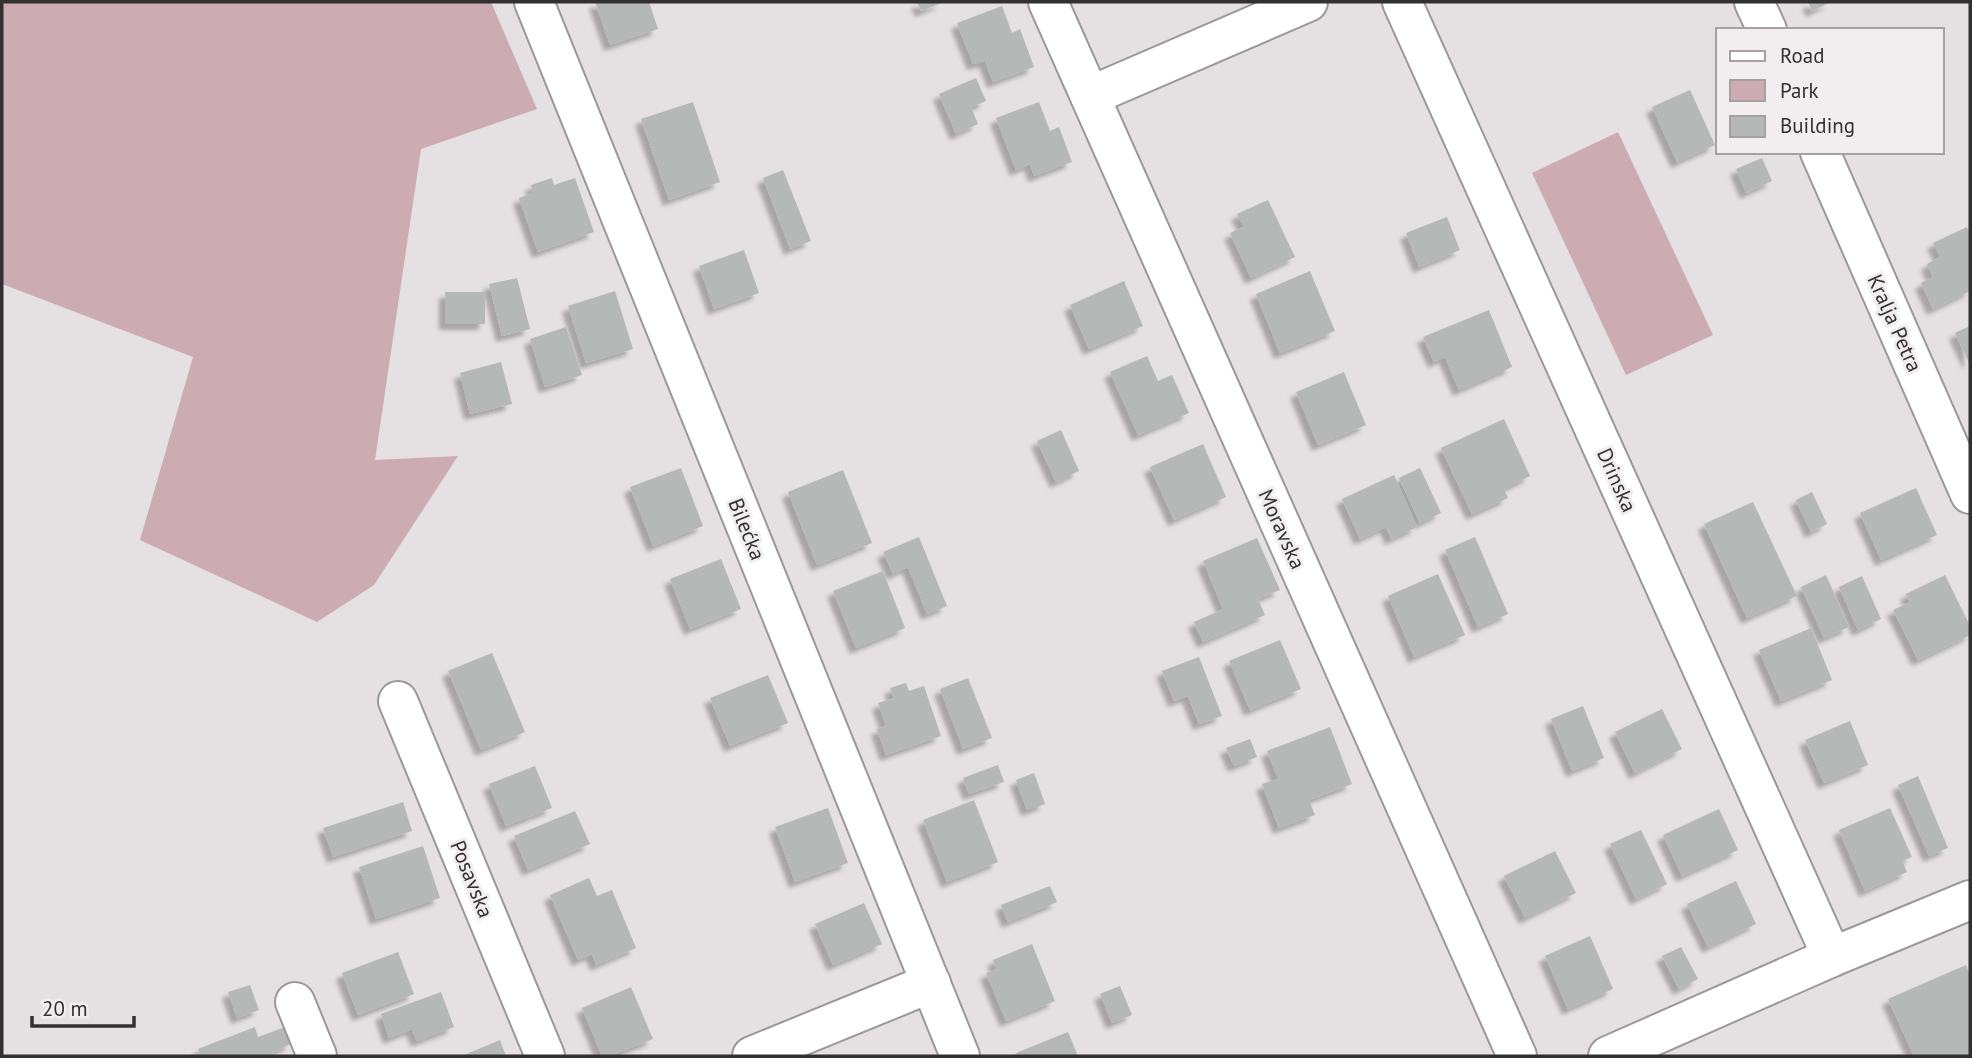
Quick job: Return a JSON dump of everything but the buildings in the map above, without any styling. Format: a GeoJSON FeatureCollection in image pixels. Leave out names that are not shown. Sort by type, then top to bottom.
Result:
{"type":"FeatureCollection","features":[{"type":"Feature","properties":{"kind":"street","name":"Bilećka"},"geometry":{"type":"LineString","coordinates":[[534,2],[960,1056]]}},
{"type":"Feature","properties":{"kind":"street","name":"Moravska"},"geometry":{"type":"LineString","coordinates":[[1048,2],[1517,1056]]}},
{"type":"Feature","properties":{"kind":"street"},"geometry":{"type":"LineString","coordinates":[[1090,96],[1308,2]]}},
{"type":"Feature","properties":{"kind":"street","name":"Drinska"},"geometry":{"type":"LineString","coordinates":[[1402,2],[1832,957]]}},
{"type":"Feature","properties":{"kind":"street"},"geometry":{"type":"LineString","coordinates":[[1754,2],[1766,28]]}},
{"type":"Feature","properties":{"kind":"street","name":"Kralja Petra"},"geometry":{"type":"LineString","coordinates":[[1821,154],[1970,494]]}},
{"type":"Feature","properties":{"kind":"street","name":"Posavska"},"geometry":{"type":"LineString","coordinates":[[398,701],[545,1056]]}},
{"type":"Feature","properties":{"kind":"street"},"geometry":{"type":"LineString","coordinates":[[1608,1056],[1832,957],[1970,900]]}},
{"type":"Feature","properties":{"kind":"street"},"geometry":{"type":"LineString","coordinates":[[752,1056],[931,983]]}},
{"type":"Feature","properties":{"kind":"street"},"geometry":{"type":"LineString","coordinates":[[295,1002],[317,1056]]}},
{"type":"Feature","properties":{"kind":"green space"},"geometry":{"type":"Polygon","coordinates":[[[2,2],[491,2],[537,109],[421,149],[375,460],[458,456],[374,585],[317,622],[140,540],[193,357],[2,284],[2,2]]]}},
{"type":"Feature","properties":{"kind":"green space"},"geometry":{"type":"Polygon","coordinates":[[[1618,132],[1713,335],[1626,375],[1532,173],[1618,132]]]}}]}
